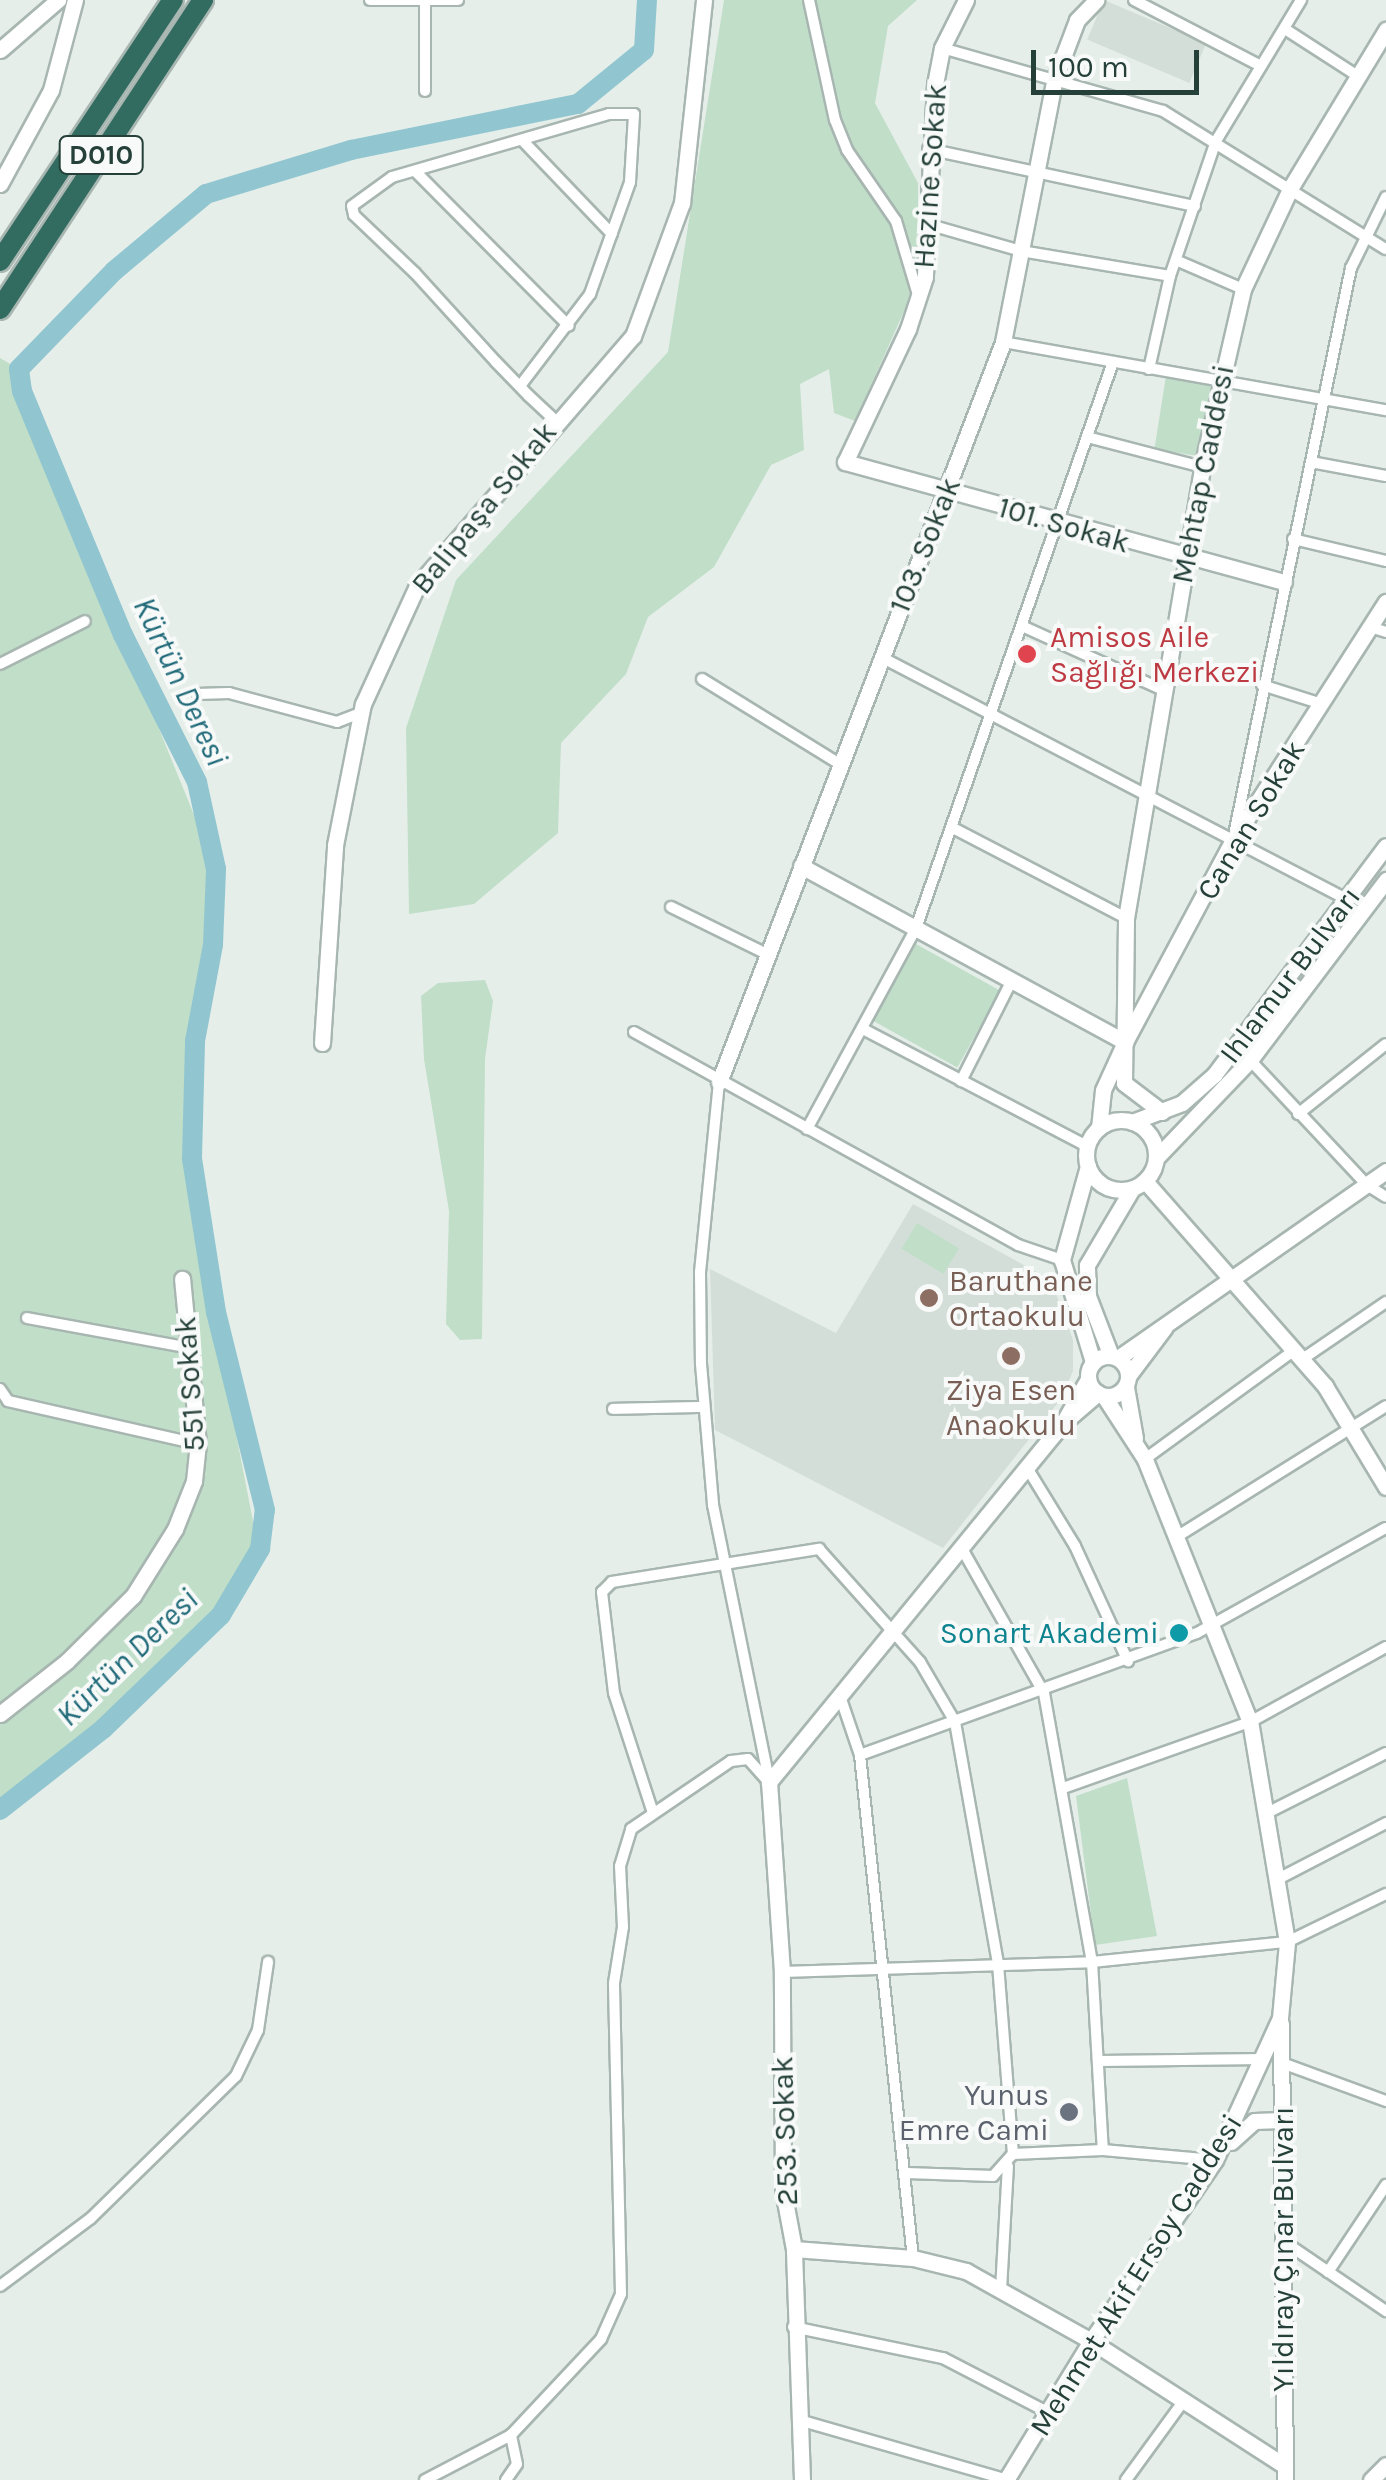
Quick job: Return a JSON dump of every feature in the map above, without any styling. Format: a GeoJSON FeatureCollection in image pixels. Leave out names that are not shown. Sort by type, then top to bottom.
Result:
{"type":"FeatureCollection","features":[{"type":"Feature","properties":{"kind":"highway","name":"D010"},"geometry":{"type":"LineString","coordinates":[[0,261],[173,0]]}},
{"type":"Feature","properties":{"kind":"highway","name":"D010"},"geometry":{"type":"LineString","coordinates":[[0,309],[203,0]]}},
{"type":"Feature","properties":{"kind":"street"},"geometry":{"type":"LineString","coordinates":[[0,50],[58,0]]}},
{"type":"Feature","properties":{"kind":"street"},"geometry":{"type":"LineString","coordinates":[[0,184],[51,90],[76,0]]}},
{"type":"Feature","properties":{"kind":"street"},"geometry":{"type":"LineString","coordinates":[[370,0],[425,5],[458,0]]}},
{"type":"Feature","properties":{"kind":"street","name":"Balipaşa Sokak"},"geometry":{"type":"LineString","coordinates":[[322,1042],[335,846],[361,713],[417,586],[633,336],[682,203],[694,44],[704,0]]}},
{"type":"Feature","properties":{"kind":"street"},"geometry":{"type":"LineString","coordinates":[[809,0],[835,120],[847,150],[896,221],[919,298]]}},
{"type":"Feature","properties":{"kind":"street","name":"Hazine Sokak"},"geometry":{"type":"LineString","coordinates":[[845,462],[919,298],[928,149],[942,48],[966,0]]}},
{"type":"Feature","properties":{"kind":"street","name":"103. Sokak"},"geometry":{"type":"LineString","coordinates":[[719,1082],[1003,342],[1054,82],[1078,20],[1096,0]]}},
{"type":"Feature","properties":{"kind":"street"},"geometry":{"type":"LineString","coordinates":[[1134,0],[1260,66]]}},
{"type":"Feature","properties":{"kind":"street"},"geometry":{"type":"LineString","coordinates":[[1149,370],[1170,276],[1216,141],[1301,0]]}},
{"type":"Feature","properties":{"kind":"street"},"geometry":{"type":"LineString","coordinates":[[425,5],[425,91]]}},
{"type":"Feature","properties":{"kind":"street"},"geometry":{"type":"LineString","coordinates":[[1286,29],[1356,74]]}},
{"type":"Feature","properties":{"kind":"street","name":"Mehtap Caddesi"},"geometry":{"type":"LineString","coordinates":[[1099,1128],[1103,1090],[1125,1042],[1126,918],[1143,790],[1202,467],[1244,288],[1291,187],[1356,74],[1384,38]]}},
{"type":"Feature","properties":{"kind":"street"},"geometry":{"type":"LineString","coordinates":[[942,48],[1163,111],[1386,249]]}},
{"type":"Feature","properties":{"kind":"street"},"geometry":{"type":"LineString","coordinates":[[520,386],[569,326],[612,234],[637,147],[634,114],[609,114],[415,171],[374,188],[352,206],[354,215],[520,386],[556,421]]}},
{"type":"Feature","properties":{"kind":"street"},"geometry":{"type":"LineString","coordinates":[[524,142],[612,234]]}},
{"type":"Feature","properties":{"kind":"street"},"geometry":{"type":"LineString","coordinates":[[928,149],[1195,206]]}},
{"type":"Feature","properties":{"kind":"street"},"geometry":{"type":"LineString","coordinates":[[415,171],[569,326]]}},
{"type":"Feature","properties":{"kind":"street"},"geometry":{"type":"LineString","coordinates":[[1233,840],[1351,268],[1386,196]]}},
{"type":"Feature","properties":{"kind":"street"},"geometry":{"type":"LineString","coordinates":[[926,223],[944,234],[1170,276]]}},
{"type":"Feature","properties":{"kind":"street"},"geometry":{"type":"LineString","coordinates":[[1178,261],[1244,288]]}},
{"type":"Feature","properties":{"kind":"street"},"geometry":{"type":"LineString","coordinates":[[1003,342],[1386,410]]}},
{"type":"Feature","properties":{"kind":"street"},"geometry":{"type":"LineString","coordinates":[[806,1129],[916,928],[1091,438],[1113,362]]}},
{"type":"Feature","properties":{"kind":"street"},"geometry":{"type":"LineString","coordinates":[[1091,438],[1202,467]]}},
{"type":"Feature","properties":{"kind":"street","name":"101. Sokak"},"geometry":{"type":"LineString","coordinates":[[845,462],[1058,524],[1284,582]]}},
{"type":"Feature","properties":{"kind":"street"},"geometry":{"type":"LineString","coordinates":[[1310,462],[1386,476]]}},
{"type":"Feature","properties":{"kind":"street"},"geometry":{"type":"LineString","coordinates":[[1294,539],[1386,561]]}},
{"type":"Feature","properties":{"kind":"street","name":"Canan Sokak"},"geometry":{"type":"LineString","coordinates":[[1125,1042],[1233,840],[1322,704],[1378,630],[1386,602]]}},
{"type":"Feature","properties":{"kind":"street"},"geometry":{"type":"LineString","coordinates":[[0,664],[85,621]]}},
{"type":"Feature","properties":{"kind":"street"},"geometry":{"type":"LineString","coordinates":[[1022,626],[1163,690]]}},
{"type":"Feature","properties":{"kind":"street"},"geometry":{"type":"LineString","coordinates":[[880,657],[1143,790],[1348,900]]}},
{"type":"Feature","properties":{"kind":"street"},"geometry":{"type":"LineString","coordinates":[[702,679],[841,764]]}},
{"type":"Feature","properties":{"kind":"street"},"geometry":{"type":"LineString","coordinates":[[1262,685],[1322,704]]}},
{"type":"Feature","properties":{"kind":"street"},"geometry":{"type":"LineString","coordinates":[[197,694],[229,693],[336,722],[361,713]]}},
{"type":"Feature","properties":{"kind":"street"},"geometry":{"type":"LineString","coordinates":[[952,828],[1126,918]]}},
{"type":"Feature","properties":{"kind":"street","name":"Ihlamur Bulvarı"},"geometry":{"type":"LineString","coordinates":[[1132,1122],[1182,1103],[1235,1052],[1386,846]]}},
{"type":"Feature","properties":{"kind":"street"},"geometry":{"type":"LineString","coordinates":[[802,866],[1125,1042],[1124,1083],[1162,1112]]}},
{"type":"Feature","properties":{"kind":"street","name":"Ihlamur Bulvarı"},"geometry":{"type":"LineString","coordinates":[[1156,1158],[1250,1060],[1381,898],[1386,880]]}},
{"type":"Feature","properties":{"kind":"street"},"geometry":{"type":"LineString","coordinates":[[670,907],[769,955]]}},
{"type":"Feature","properties":{"kind":"street"},"geometry":{"type":"LineString","coordinates":[[961,1081],[1012,980]]}},
{"type":"Feature","properties":{"kind":"street"},"geometry":{"type":"LineString","coordinates":[[863,1028],[1087,1146]]}},
{"type":"Feature","properties":{"kind":"street"},"geometry":{"type":"LineString","coordinates":[[634,1032],[1018,1245],[1062,1260]]}},
{"type":"Feature","properties":{"kind":"street"},"geometry":{"type":"LineString","coordinates":[[1298,1114],[1386,1044]]}},
{"type":"Feature","properties":{"kind":"street"},"geometry":{"type":"LineString","coordinates":[[1250,1060],[1367,1185],[1386,1197]]}},
{"type":"Feature","properties":{"kind":"street"},"geometry":{"type":"LineString","coordinates":[[719,1082],[700,1272],[704,1407],[726,1566],[769,1782]]}},
{"type":"Feature","properties":{"kind":"street"},"geometry":{"type":"LineString","coordinates":[[769,1782],[1063,1422],[1088,1379],[1092,1362],[1062,1260],[1088,1166],[1087,1146],[1099,1128],[1132,1122],[1154,1143],[1156,1158],[1086,1277],[1127,1380],[1135,1438]]}},
{"type":"Feature","properties":{"kind":"street"},"geometry":{"type":"LineString","coordinates":[[1088,1166],[1110,1189],[1138,1185]]}},
{"type":"Feature","properties":{"kind":"street"},"geometry":{"type":"LineString","coordinates":[[1063,1422],[1076,1419],[1101,1395],[1127,1380],[1165,1327],[1386,1171]]}},
{"type":"Feature","properties":{"kind":"street"},"geometry":{"type":"LineString","coordinates":[[1138,1185],[1297,1355],[1354,1430],[1386,1487]]}},
{"type":"Feature","properties":{"kind":"street","name":"551 Sokak"},"geometry":{"type":"LineString","coordinates":[[0,1714],[68,1661],[133,1596],[175,1529],[194,1481],[198,1444],[182,1279]]}},
{"type":"Feature","properties":{"kind":"street"},"geometry":{"type":"LineString","coordinates":[[1146,1459],[1297,1355],[1385,1304]]}},
{"type":"Feature","properties":{"kind":"street"},"geometry":{"type":"LineString","coordinates":[[28,1318],[190,1348]]}},
{"type":"Feature","properties":{"kind":"street"},"geometry":{"type":"LineString","coordinates":[[1092,1362],[1115,1357],[1147,1332],[1165,1327]]}},
{"type":"Feature","properties":{"kind":"street"},"geometry":{"type":"LineString","coordinates":[[1088,1379],[1135,1438]]}},
{"type":"Feature","properties":{"kind":"street"},"geometry":{"type":"LineString","coordinates":[[0,1389],[8,1400],[198,1444]]}},
{"type":"Feature","properties":{"kind":"street"},"geometry":{"type":"LineString","coordinates":[[1178,1536],[1354,1430],[1386,1406]]}},
{"type":"Feature","properties":{"kind":"street"},"geometry":{"type":"LineString","coordinates":[[613,1409],[704,1407]]}},
{"type":"Feature","properties":{"kind":"street","name":"Mehmet Akif Ersoy Caddesi"},"geometry":{"type":"LineString","coordinates":[[1007,2480],[1090,2341],[1216,2160],[1280,2018],[1287,1942],[1270,1812],[1250,1722],[1215,1623],[1135,1438]]}},
{"type":"Feature","properties":{"kind":"street"},"geometry":{"type":"LineString","coordinates":[[1026,1466],[1076,1546],[1128,1661]]}},
{"type":"Feature","properties":{"kind":"street"},"geometry":{"type":"LineString","coordinates":[[860,1755],[1128,1661],[1215,1623],[1386,1528]]}},
{"type":"Feature","properties":{"kind":"street"},"geometry":{"type":"LineString","coordinates":[[962,1546],[1044,1693],[1066,1787],[1092,1962],[1103,2150]]}},
{"type":"Feature","properties":{"kind":"street"},"geometry":{"type":"LineString","coordinates":[[653,1813],[614,1692],[602,1592],[612,1582],[819,1549],[893,1629],[955,1722],[998,1964],[1014,2154],[1008,2166],[1001,2290]]}},
{"type":"Feature","properties":{"kind":"street"},"geometry":{"type":"LineString","coordinates":[[1066,1787],[1250,1722],[1386,1647]]}},
{"type":"Feature","properties":{"kind":"street"},"geometry":{"type":"LineString","coordinates":[[840,1696],[860,1755],[912,2258]]}},
{"type":"Feature","properties":{"kind":"street"},"geometry":{"type":"LineString","coordinates":[[1270,1812],[1386,1753]]}},
{"type":"Feature","properties":{"kind":"street"},"geometry":{"type":"LineString","coordinates":[[425,2480],[511,2435],[601,2339],[621,2294],[614,1983],[623,1927],[620,1866],[632,1829],[731,1762],[748,1759],[769,1782]]}},
{"type":"Feature","properties":{"kind":"street","name":"253. Sokak"},"geometry":{"type":"LineString","coordinates":[[769,1782],[782,1972],[783,2190],[794,2249],[793,2327],[802,2480]]}},
{"type":"Feature","properties":{"kind":"street"},"geometry":{"type":"LineString","coordinates":[[1278,1879],[1386,1822]]}},
{"type":"Feature","properties":{"kind":"street"},"geometry":{"type":"LineString","coordinates":[[782,1972],[1092,1962],[1287,1942],[1386,1894]]}},
{"type":"Feature","properties":{"kind":"street"},"geometry":{"type":"LineString","coordinates":[[0,2286],[90,2220],[236,2076],[258,2030],[268,1962]]}},
{"type":"Feature","properties":{"kind":"street","name":"Yıldıray Çınar Bulvarı"},"geometry":{"type":"LineString","coordinates":[[1280,2018],[1285,2473]]}},
{"type":"Feature","properties":{"kind":"street"},"geometry":{"type":"LineString","coordinates":[[1100,2061],[1264,2058]]}},
{"type":"Feature","properties":{"kind":"street"},"geometry":{"type":"LineString","coordinates":[[1282,2063],[1386,2101]]}},
{"type":"Feature","properties":{"kind":"street"},"geometry":{"type":"LineString","coordinates":[[1247,2096],[1260,2085],[1282,2091]]}},
{"type":"Feature","properties":{"kind":"street"},"geometry":{"type":"LineString","coordinates":[[1014,2154],[1103,2150],[1216,2160],[1254,2121],[1282,2120]]}},
{"type":"Feature","properties":{"kind":"street"},"geometry":{"type":"LineString","coordinates":[[906,2172],[993,2176],[1008,2166]]}},
{"type":"Feature","properties":{"kind":"street"},"geometry":{"type":"LineString","coordinates":[[1328,2272],[1386,2184]]}},
{"type":"Feature","properties":{"kind":"street"},"geometry":{"type":"LineString","coordinates":[[1283,2242],[1386,2311]]}},
{"type":"Feature","properties":{"kind":"street"},"geometry":{"type":"LineString","coordinates":[[794,2249],[912,2258],[966,2271],[1185,2399],[1285,2473]]}},
{"type":"Feature","properties":{"kind":"street"},"geometry":{"type":"LineString","coordinates":[[793,2327],[943,2358],[1049,2412]]}},
{"type":"Feature","properties":{"kind":"street"},"geometry":{"type":"LineString","coordinates":[[1126,2480],[1185,2399]]}},
{"type":"Feature","properties":{"kind":"street"},"geometry":{"type":"LineString","coordinates":[[798,2420],[1007,2480]]}},
{"type":"Feature","properties":{"kind":"street"},"geometry":{"type":"LineString","coordinates":[[506,2480],[518,2464],[511,2435]]}},
{"type":"Feature","properties":{"kind":"street"},"geometry":{"type":"LineString","coordinates":[[1370,2480],[1386,2465]]}},
{"type":"Feature","properties":{"kind":"shaded area"},"geometry":{"type":"Polygon","coordinates":[[[1104,0],[1206,43],[1189,83],[1087,40],[1104,0]]]}},
{"type":"Feature","properties":{"kind":"shaded area"},"geometry":{"type":"Polygon","coordinates":[[[913,1204],[1051,1280],[1073,1340],[1073,1371],[1061,1399],[943,1548],[715,1430],[710,1269],[836,1333],[913,1204]]]}},
{"type":"Feature","properties":{"kind":"green space"},"geometry":{"type":"Polygon","coordinates":[[[724,0],[917,0],[888,26],[875,103],[918,183],[918,264],[905,309],[855,421],[834,413],[829,369],[800,384],[804,450],[771,465],[714,567],[648,617],[626,674],[561,743],[558,833],[474,904],[409,914],[406,728],[456,580],[668,352],[724,0]]]}},
{"type":"Feature","properties":{"kind":"green space"},"geometry":{"type":"Polygon","coordinates":[[[0,358],[19,369],[22,392],[216,869],[195,1041],[192,1158],[201,1253],[257,1542],[221,1615],[0,1808],[0,358]]]}},
{"type":"Feature","properties":{"kind":"green space"},"geometry":{"type":"Polygon","coordinates":[[[1166,376],[1214,384],[1203,457],[1154,449],[1166,376]]]}},
{"type":"Feature","properties":{"kind":"green space"},"geometry":{"type":"Polygon","coordinates":[[[916,944],[1000,991],[957,1068],[873,1021],[916,944]]]}},
{"type":"Feature","properties":{"kind":"green space"},"geometry":{"type":"Polygon","coordinates":[[[485,980],[493,1001],[485,1059],[482,1339],[460,1340],[446,1324],[449,1211],[424,1059],[421,996],[438,983],[485,980]]]}},
{"type":"Feature","properties":{"kind":"green space"},"geometry":{"type":"Polygon","coordinates":[[[917,1223],[959,1248],[944,1274],[902,1249],[917,1223]]]}},
{"type":"Feature","properties":{"kind":"green space"},"geometry":{"type":"Polygon","coordinates":[[[1127,1778],[1157,1936],[1095,1945],[1076,1796],[1127,1778]]]}},
{"type":"Feature","properties":{"kind":"waterway","name":"Kürtün Deresi"},"geometry":{"type":"LineString","coordinates":[[0,1810],[103,1729],[221,1615],[260,1549],[265,1510],[216,1312],[192,1158],[195,1041],[213,945],[216,869],[197,782],[123,635],[22,391],[19,369],[114,271],[206,194],[351,150],[578,104],[644,50],[647,0]]}},
{"type":"Feature","properties":{"kind":"place","name":"Amisos Aile Sağlığı Merkezi"},"geometry":{"type":"Point","coordinates":[1027,654]}},
{"type":"Feature","properties":{"kind":"place","name":"Baruthane Ortaokulu"},"geometry":{"type":"Point","coordinates":[929,1298]}},
{"type":"Feature","properties":{"kind":"place","name":"Ziya Esen Anaokulu"},"geometry":{"type":"Point","coordinates":[1011,1356]}},
{"type":"Feature","properties":{"kind":"place","name":"Sonart Akademi"},"geometry":{"type":"Point","coordinates":[1179,1633]}},
{"type":"Feature","properties":{"kind":"place","name":"Yunus Emre Cami"},"geometry":{"type":"Point","coordinates":[1069,2112]}}]}
